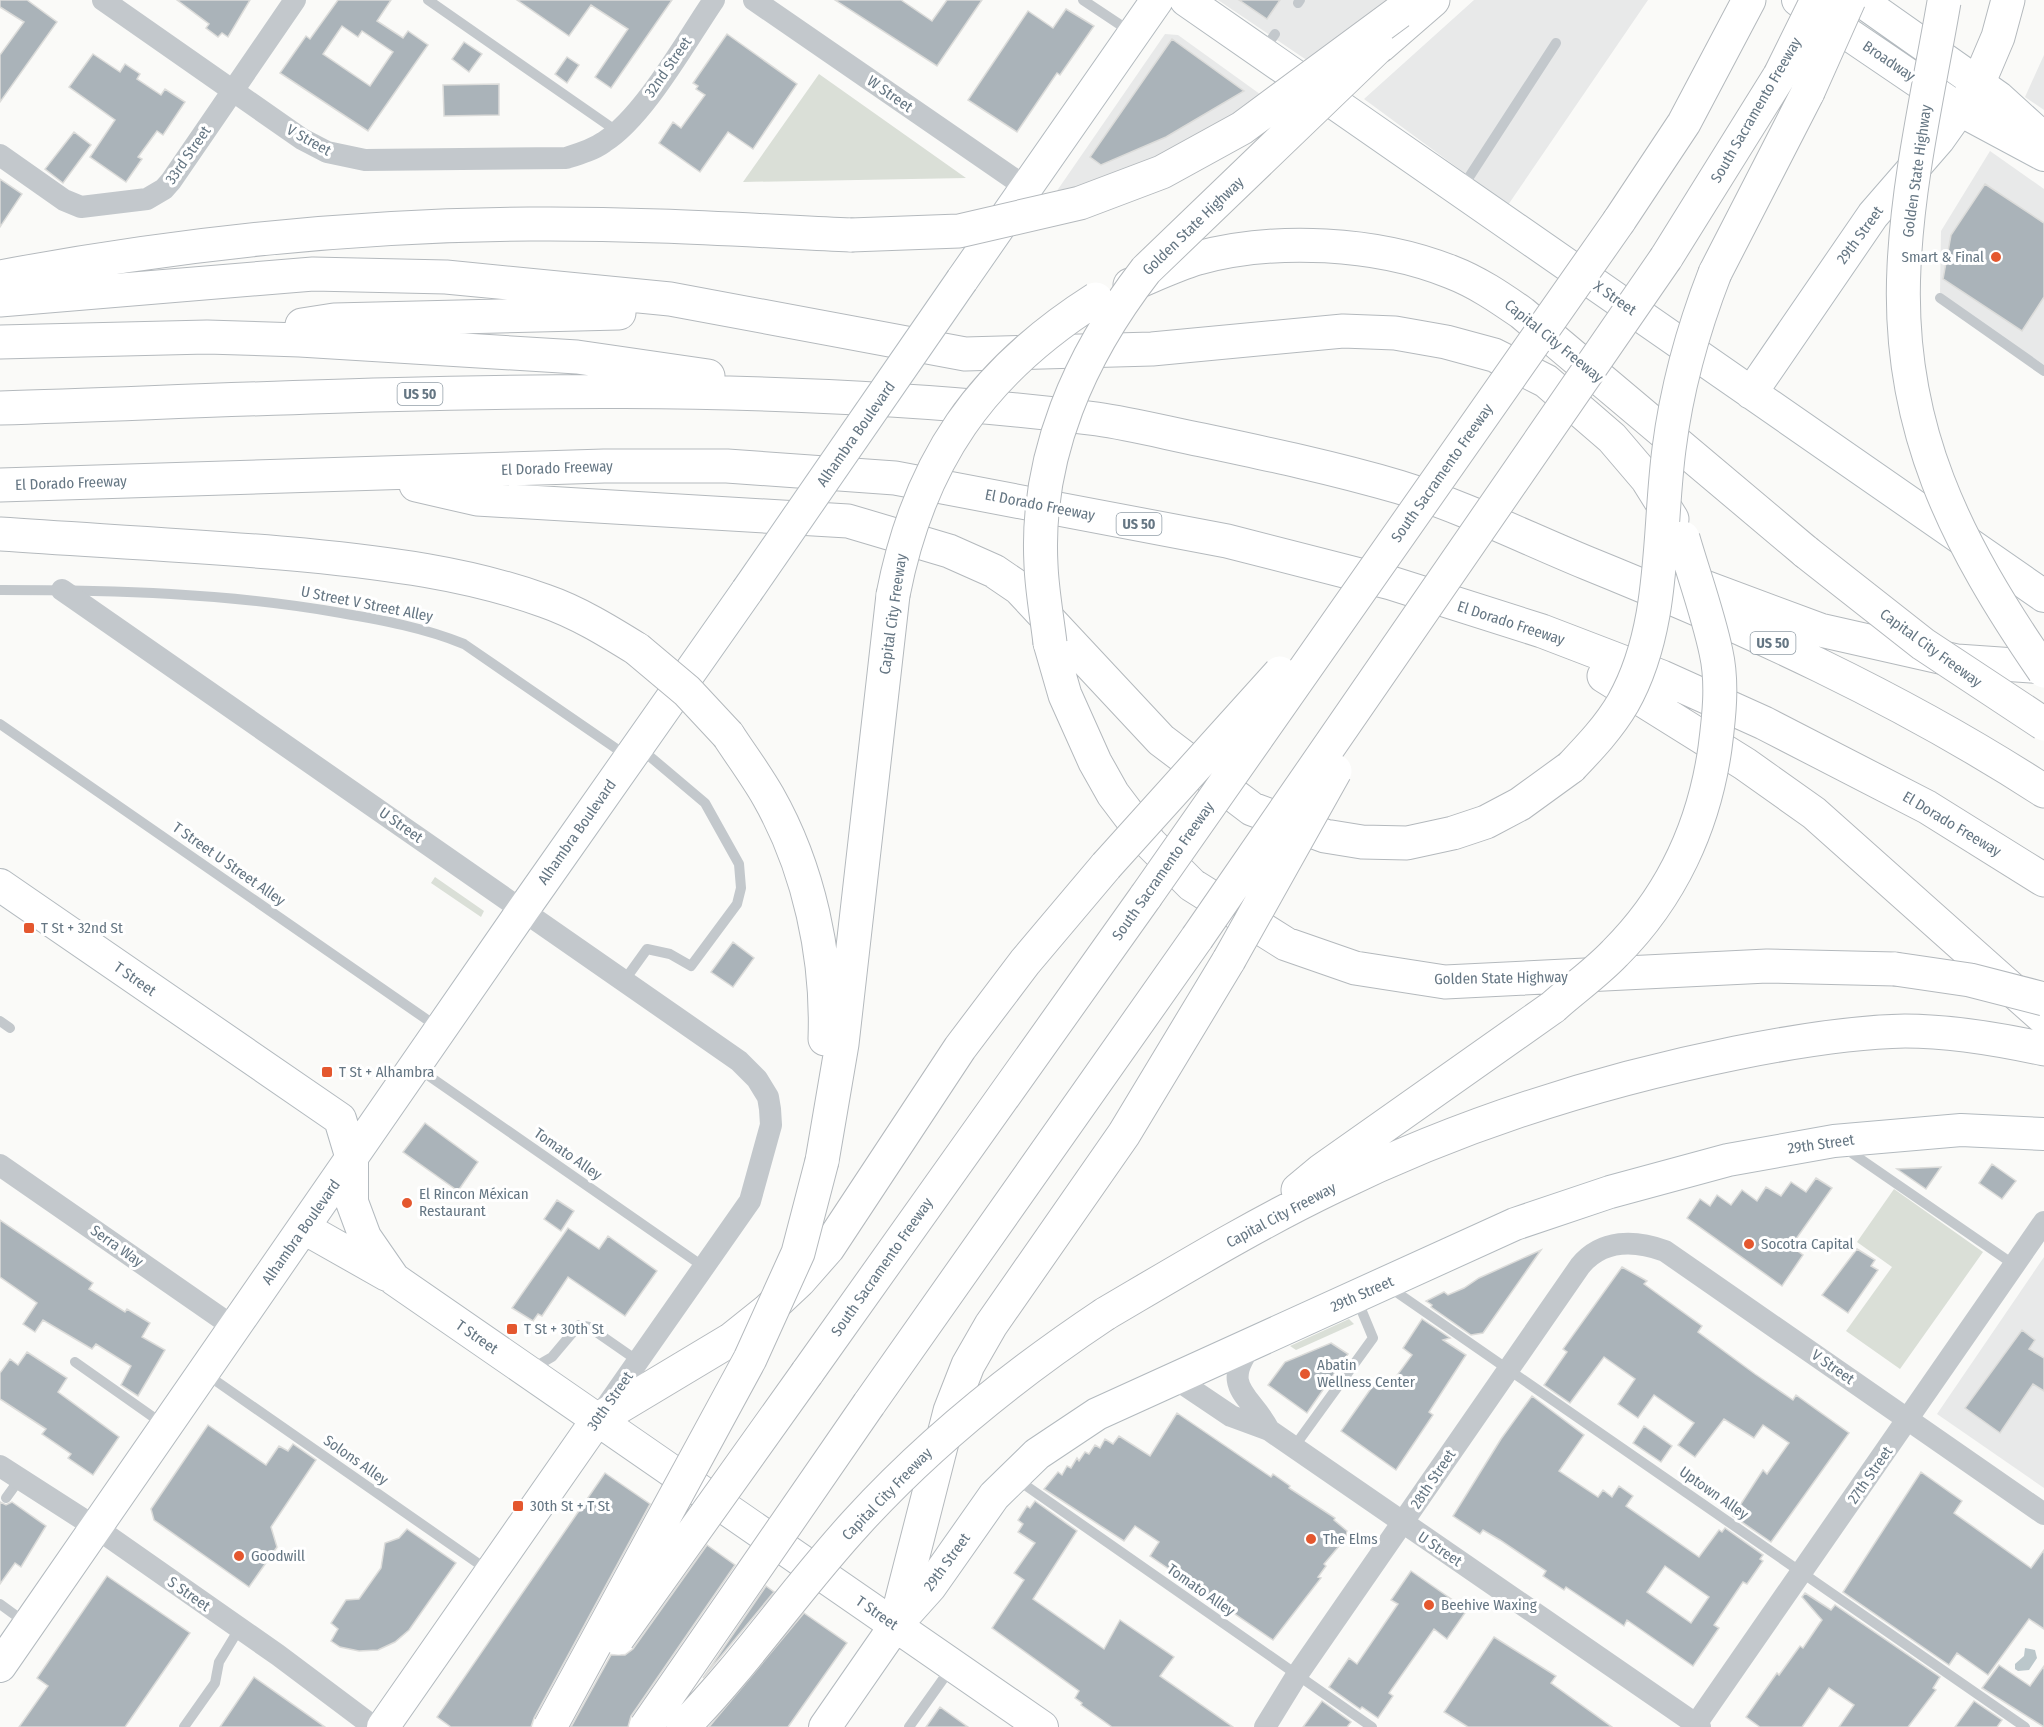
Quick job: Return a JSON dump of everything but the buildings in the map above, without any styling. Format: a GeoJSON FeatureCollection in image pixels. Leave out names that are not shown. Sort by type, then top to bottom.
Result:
{"type":"FeatureCollection","features":[{"type":"Feature","properties":{"kind":"highway","name":"Golden State Highway"},"geometry":{"type":"LineString","coordinates":[[1434,0],[1378,47],[1146,270],[1115,310],[1096,343],[1061,423],[1050,460],[1043,498],[1041,566],[1050,643],[1065,695],[1095,762],[1113,794],[1150,843],[1192,885],[1286,944],[1355,968],[1445,982],[1767,966],[1895,969],[1970,980],[2044,999]]}},
{"type":"Feature","properties":{"kind":"highway","name":"South Sacramento Freeway"},"geometry":{"type":"LineString","coordinates":[[552,1727],[1146,896],[1619,221],[1684,123],[1749,0]]}},
{"type":"Feature","properties":{"kind":"highway","name":"South Sacramento Freeway"},"geometry":{"type":"LineString","coordinates":[[646,1727],[869,1404],[1197,938],[1666,258],[1780,75],[1817,0]]}},
{"type":"Feature","properties":{"kind":"highway"},"geometry":{"type":"LineString","coordinates":[[370,474],[477,499],[848,521],[949,550],[994,571],[1019,588],[1161,740],[1252,809],[1326,836],[1362,842],[1407,843],[1454,833],[1486,822],[1520,804],[1571,767],[1597,739],[1623,703],[1642,657],[1653,615],[1669,451],[1678,391],[1692,333],[1715,273],[1808,92],[1849,0]]}},
{"type":"Feature","properties":{"kind":"highway"},"geometry":{"type":"LineString","coordinates":[[1978,84],[1998,37],[2008,0]]}},
{"type":"Feature","properties":{"kind":"highway","name":"Golden State Highway"},"geometry":{"type":"LineString","coordinates":[[1944,1],[1908,222],[1904,279],[1908,360],[1927,451],[1942,495],[1961,538],[1999,605],[2044,669]]}},
{"type":"Feature","properties":{"kind":"highway"},"geometry":{"type":"LineString","coordinates":[[9,287],[177,248],[353,230],[531,224],[708,228],[852,235],[959,231],[1080,203],[1162,172],[1242,128],[1408,6]]}},
{"type":"Feature","properties":{"kind":"highway","name":"Capital City Freeway"},"geometry":{"type":"LineString","coordinates":[[822,1161],[842,1044],[893,595],[901,550],[915,508],[928,478],[966,415],[1015,359],[1038,338],[1096,299],[1197,258],[1246,249],[1297,245],[1341,248],[1424,263],[1450,272],[1488,290],[1522,312],[1806,552],[1923,644],[2044,724]]}},
{"type":"Feature","properties":{"kind":"highway"},"geometry":{"type":"LineString","coordinates":[[9,287],[313,274],[446,277],[670,299],[965,354],[1152,349],[1343,331],[1395,333],[1446,342],[1494,355],[1546,381],[1612,438],[1647,479],[1683,538],[1717,654],[1718,723],[1710,780],[1698,825],[1663,894],[1645,920],[1614,954],[1553,1007],[1322,1170],[1250,1229]]}},
{"type":"Feature","properties":{"kind":"highway"},"geometry":{"type":"LineString","coordinates":[[207,337],[334,320],[604,312],[800,323]]}},
{"type":"Feature","properties":{"kind":"highway"},"geometry":{"type":"LineString","coordinates":[[0,342],[207,337],[577,357],[840,395]]}},
{"type":"Feature","properties":{"kind":"highway","name":"US 50"},"geometry":{"type":"LineString","coordinates":[[0,408],[489,391],[840,395],[1102,420],[1246,450],[1401,488],[1511,529],[1709,612],[1869,690],[2044,791]]}},
{"type":"Feature","properties":{"kind":"highway","name":"El Dorado Freeway"},"geometry":{"type":"LineString","coordinates":[[0,485],[604,466],[727,466],[895,478],[1227,541],[1391,584],[1542,631],[1662,677],[1764,723],[1928,807],[2044,880]]}},
{"type":"Feature","properties":{"kind":"highway"},"geometry":{"type":"LineString","coordinates":[[1511,529],[1701,584],[1820,630],[1957,661],[2044,669]]}},
{"type":"Feature","properties":{"kind":"highway"},"geometry":{"type":"LineString","coordinates":[[0,534],[249,550],[426,570],[485,583],[546,601],[598,625],[637,649],[687,691],[728,735],[768,797],[785,831],[798,864],[819,938],[826,1011],[822,1161],[798,1253],[750,1359],[552,1727]]}},
{"type":"Feature","properties":{"kind":"highway"},"geometry":{"type":"LineString","coordinates":[[597,1420],[732,1339],[799,1281],[828,1248],[960,1048],[1025,962],[1106,866],[1376,567]]}},
{"type":"Feature","properties":{"kind":"highway"},"geometry":{"type":"LineString","coordinates":[[895,1626],[950,1411],[968,1365],[991,1325],[1124,1134],[1229,960],[1433,597]]}},
{"type":"Feature","properties":{"kind":"highway"},"geometry":{"type":"LineString","coordinates":[[1542,631],[1622,690],[1746,764],[1814,813],[2044,1018]]}},
{"type":"Feature","properties":{"kind":"highway","name":"Capital City Freeway"},"geometry":{"type":"LineString","coordinates":[[683,1727],[726,1684],[855,1524],[884,1492],[942,1438],[1001,1389],[1052,1349],[1105,1314],[1250,1229],[1335,1186],[1450,1137],[1574,1094],[1681,1064],[1755,1050],[1880,1033],[1957,1034],[2044,1049]]}},
{"type":"Feature","properties":{"kind":"main road","name":"Alhambra Boulevard"},"geometry":{"type":"LineString","coordinates":[[0,1666],[1157,0]]}},
{"type":"Feature","properties":{"kind":"main road","name":"X Street"},"geometry":{"type":"LineString","coordinates":[[1186,0],[1268,44],[1460,190],[2043,593]]}},
{"type":"Feature","properties":{"kind":"main road","name":"Broadway"},"geometry":{"type":"LineString","coordinates":[[1798,0],[1960,110],[2044,155]]}},
{"type":"Feature","properties":{"kind":"main road"},"geometry":{"type":"LineString","coordinates":[[1860,0],[1999,98],[2044,139]]}},
{"type":"Feature","properties":{"kind":"main road","name":"29th Street"},"geometry":{"type":"LineString","coordinates":[[1751,393],[1873,215],[1960,110],[1978,84]]}},
{"type":"Feature","properties":{"kind":"main road","name":"T Street"},"geometry":{"type":"LineString","coordinates":[[0,885],[339,1119],[352,1159],[352,1202],[365,1237],[394,1279],[1042,1727]]}},
{"type":"Feature","properties":{"kind":"main road","name":"29th Street"},"geometry":{"type":"LineString","coordinates":[[825,1727],[895,1626],[930,1587],[994,1496],[1037,1454],[1097,1414],[1515,1224],[1610,1192],[1728,1160],[1834,1141],[1961,1130],[2042,1135]]}},
{"type":"Feature","properties":{"kind":"main road"},"geometry":{"type":"LineString","coordinates":[[304,1228],[394,1279]]}},
{"type":"Feature","properties":{"kind":"main road","name":"30th Street"},"geometry":{"type":"LineString","coordinates":[[383,1727],[597,1420]]}},
{"type":"Feature","properties":{"kind":"street","name":"V Street"},"geometry":{"type":"LineString","coordinates":[[103,0],[314,146],[340,156],[365,160],[566,158],[603,143],[619,132]]}},
{"type":"Feature","properties":{"kind":"street","name":"33rd Street"},"geometry":{"type":"LineString","coordinates":[[0,155],[64,200],[81,207],[147,199],[164,189],[171,181],[295,0]]}},
{"type":"Feature","properties":{"kind":"street","name":"32nd Street"},"geometry":{"type":"LineString","coordinates":[[619,132],[640,108],[714,0]]}},
{"type":"Feature","properties":{"kind":"street","name":"W Street"},"geometry":{"type":"LineString","coordinates":[[754,0],[1027,188]]}},
{"type":"Feature","properties":{"kind":"street","name":"U Street"},"geometry":{"type":"LineString","coordinates":[[62,590],[739,1061]]}},
{"type":"Feature","properties":{"kind":"street","name":"30th Street"},"geometry":{"type":"LineString","coordinates":[[597,1420],[750,1201],[771,1125],[768,1097],[757,1079],[739,1061]]}},
{"type":"Feature","properties":{"kind":"street","name":"Serra Way"},"geometry":{"type":"LineString","coordinates":[[0,1165],[235,1328]]}},
{"type":"Feature","properties":{"kind":"street","name":"27th Street"},"geometry":{"type":"LineString","coordinates":[[1697,1726],[2044,1222]]}},
{"type":"Feature","properties":{"kind":"street","name":"V Street"},"geometry":{"type":"LineString","coordinates":[[1614,1245],[1639,1243],[1665,1251],[2044,1514]]}},
{"type":"Feature","properties":{"kind":"street","name":"28th Street"},"geometry":{"type":"LineString","coordinates":[[1265,1727],[1298,1675],[1508,1368],[1585,1260],[1599,1250],[1614,1245]]}},
{"type":"Feature","properties":{"kind":"street"},"geometry":{"type":"LineString","coordinates":[[1253,1344],[1243,1356],[1238,1379],[1241,1393],[1260,1412],[1269,1430]]}},
{"type":"Feature","properties":{"kind":"street","name":"U Street"},"geometry":{"type":"LineString","coordinates":[[1176,1379],[1231,1416],[1269,1430],[1697,1726]]}},
{"type":"Feature","properties":{"kind":"street","name":"S Street"},"geometry":{"type":"LineString","coordinates":[[0,1466],[95,1527],[374,1727]]}},
{"type":"Feature","properties":{"kind":"lane"},"geometry":{"type":"LineString","coordinates":[[428,0],[619,132]]}},
{"type":"Feature","properties":{"kind":"lane"},"geometry":{"type":"LineString","coordinates":[[1083,0],[1133,34]]}},
{"type":"Feature","properties":{"kind":"lane"},"geometry":{"type":"LineString","coordinates":[[1460,190],[1556,43]]}},
{"type":"Feature","properties":{"kind":"lane"},"geometry":{"type":"LineString","coordinates":[[1940,298],[2043,369]]}},
{"type":"Feature","properties":{"kind":"lane"},"geometry":{"type":"LineString","coordinates":[[0,590],[62,590]]}},
{"type":"Feature","properties":{"kind":"lane","name":"U Street V Street Alley"},"geometry":{"type":"LineString","coordinates":[[62,590],[194,594],[291,604],[439,634],[464,644],[634,752],[705,803],[737,858],[741,888],[737,904],[691,966],[669,954],[647,949],[624,981]]}},
{"type":"Feature","properties":{"kind":"lane","name":"T Street U Street Alley"},"geometry":{"type":"LineString","coordinates":[[0,724],[442,1030]]}},
{"type":"Feature","properties":{"kind":"lane"},"geometry":{"type":"LineString","coordinates":[[0,1021],[10,1028]]}},
{"type":"Feature","properties":{"kind":"lane","name":"Tomato Alley"},"geometry":{"type":"LineString","coordinates":[[415,1066],[704,1267]]}},
{"type":"Feature","properties":{"kind":"lane"},"geometry":{"type":"LineString","coordinates":[[1834,1141],[2013,1264]]}},
{"type":"Feature","properties":{"kind":"lane","name":"Uptown Alley"},"geometry":{"type":"LineString","coordinates":[[1384,1284],[2025,1727]]}},
{"type":"Feature","properties":{"kind":"lane"},"geometry":{"type":"LineString","coordinates":[[1294,1447],[1373,1338],[1356,1297]]}},
{"type":"Feature","properties":{"kind":"lane"},"geometry":{"type":"LineString","coordinates":[[527,1371],[552,1357],[579,1325],[589,1327],[638,1361]]}},
{"type":"Feature","properties":{"kind":"lane"},"geometry":{"type":"LineString","coordinates":[[75,1362],[166,1426]]}},
{"type":"Feature","properties":{"kind":"lane","name":"Solons Alley"},"geometry":{"type":"LineString","coordinates":[[203,1372],[491,1572]]}},
{"type":"Feature","properties":{"kind":"lane","name":"Tomato Alley"},"geometry":{"type":"LineString","coordinates":[[1013,1477],[1372,1727]]}},
{"type":"Feature","properties":{"kind":"lane"},"geometry":{"type":"LineString","coordinates":[[6,1498],[19,1480]]}},
{"type":"Feature","properties":{"kind":"lane"},"geometry":{"type":"LineString","coordinates":[[0,1604],[29,1625]]}},
{"type":"Feature","properties":{"kind":"lane"},"geometry":{"type":"LineString","coordinates":[[184,1727],[214,1683],[219,1662],[239,1629]]}},
{"type":"Feature","properties":{"kind":"lane"},"geometry":{"type":"LineString","coordinates":[[909,1727],[953,1665]]}},
{"type":"Feature","properties":{"kind":"shaded area"},"geometry":{"type":"Polygon","coordinates":[[[1218,0],[1392,0],[1311,63],[1218,0]]]}},
{"type":"Feature","properties":{"kind":"shaded area"},"geometry":{"type":"Polygon","coordinates":[[[1474,0],[1648,0],[1508,205],[1364,99],[1474,0]]]}},
{"type":"Feature","properties":{"kind":"shaded area"},"geometry":{"type":"Polygon","coordinates":[[[1165,34],[1178,35],[1264,97],[1183,150],[1052,198],[1165,34]]]}},
{"type":"Feature","properties":{"kind":"shaded area"},"geometry":{"type":"Polygon","coordinates":[[[2044,55],[2044,110],[2025,97],[2044,55]]]}},
{"type":"Feature","properties":{"kind":"shaded area"},"geometry":{"type":"Polygon","coordinates":[[[819,74],[966,178],[743,182],[819,74]]]}},
{"type":"Feature","properties":{"kind":"shaded area","name":"Smart & Final"},"geometry":{"type":"Polygon","coordinates":[[[1990,151],[2044,189],[2044,365],[1940,294],[1941,231],[1990,151]]]}},
{"type":"Feature","properties":{"kind":"shaded area"},"geometry":{"type":"Polygon","coordinates":[[[435,877],[484,911],[481,917],[431,883],[435,877]]]}},
{"type":"Feature","properties":{"kind":"shaded area"},"geometry":{"type":"Polygon","coordinates":[[[1894,1189],[1983,1252],[1900,1369],[1846,1331],[1892,1267],[1857,1242],[1894,1189]]]}},
{"type":"Feature","properties":{"kind":"shaded area"},"geometry":{"type":"Polygon","coordinates":[[[2044,1257],[2044,1488],[1937,1414],[2044,1257]]]}},
{"type":"Feature","properties":{"kind":"shaded area"},"geometry":{"type":"Polygon","coordinates":[[[1349,1319],[1354,1324],[1296,1350],[1290,1346],[1349,1319]]]}},
{"type":"Feature","properties":{"kind":"shaded area"},"geometry":{"type":"Polygon","coordinates":[[[2025,1648],[2035,1650],[2037,1658],[2029,1670],[2018,1671],[2015,1669],[2015,1664],[2024,1656],[2025,1648]]]}},
{"type":"Feature","properties":{"kind":"place","name":"Smart & Final"},"geometry":{"type":"Point","coordinates":[1996,257]}},
{"type":"Feature","properties":{"kind":"place","name":"T St + 32nd St"},"geometry":{"type":"Point","coordinates":[29,928]}},
{"type":"Feature","properties":{"kind":"place","name":"T St + Alhambra"},"geometry":{"type":"Point","coordinates":[327,1072]}},
{"type":"Feature","properties":{"kind":"place","name":"El Rincon Méxican Restaurant"},"geometry":{"type":"Point","coordinates":[407,1203]}},
{"type":"Feature","properties":{"kind":"place","name":"Socotra Capital"},"geometry":{"type":"Point","coordinates":[1749,1244]}},
{"type":"Feature","properties":{"kind":"place","name":"T St + 30th St"},"geometry":{"type":"Point","coordinates":[512,1329]}},
{"type":"Feature","properties":{"kind":"place","name":"Abatin Wellness Center"},"geometry":{"type":"Point","coordinates":[1305,1374]}},
{"type":"Feature","properties":{"kind":"place","name":"30th St + T St"},"geometry":{"type":"Point","coordinates":[518,1506]}},
{"type":"Feature","properties":{"kind":"place","name":"The Elms"},"geometry":{"type":"Point","coordinates":[1311,1539]}},
{"type":"Feature","properties":{"kind":"place","name":"Goodwill"},"geometry":{"type":"Point","coordinates":[239,1556]}},
{"type":"Feature","properties":{"kind":"place","name":"Beehive Waxing"},"geometry":{"type":"Point","coordinates":[1429,1605]}}]}
